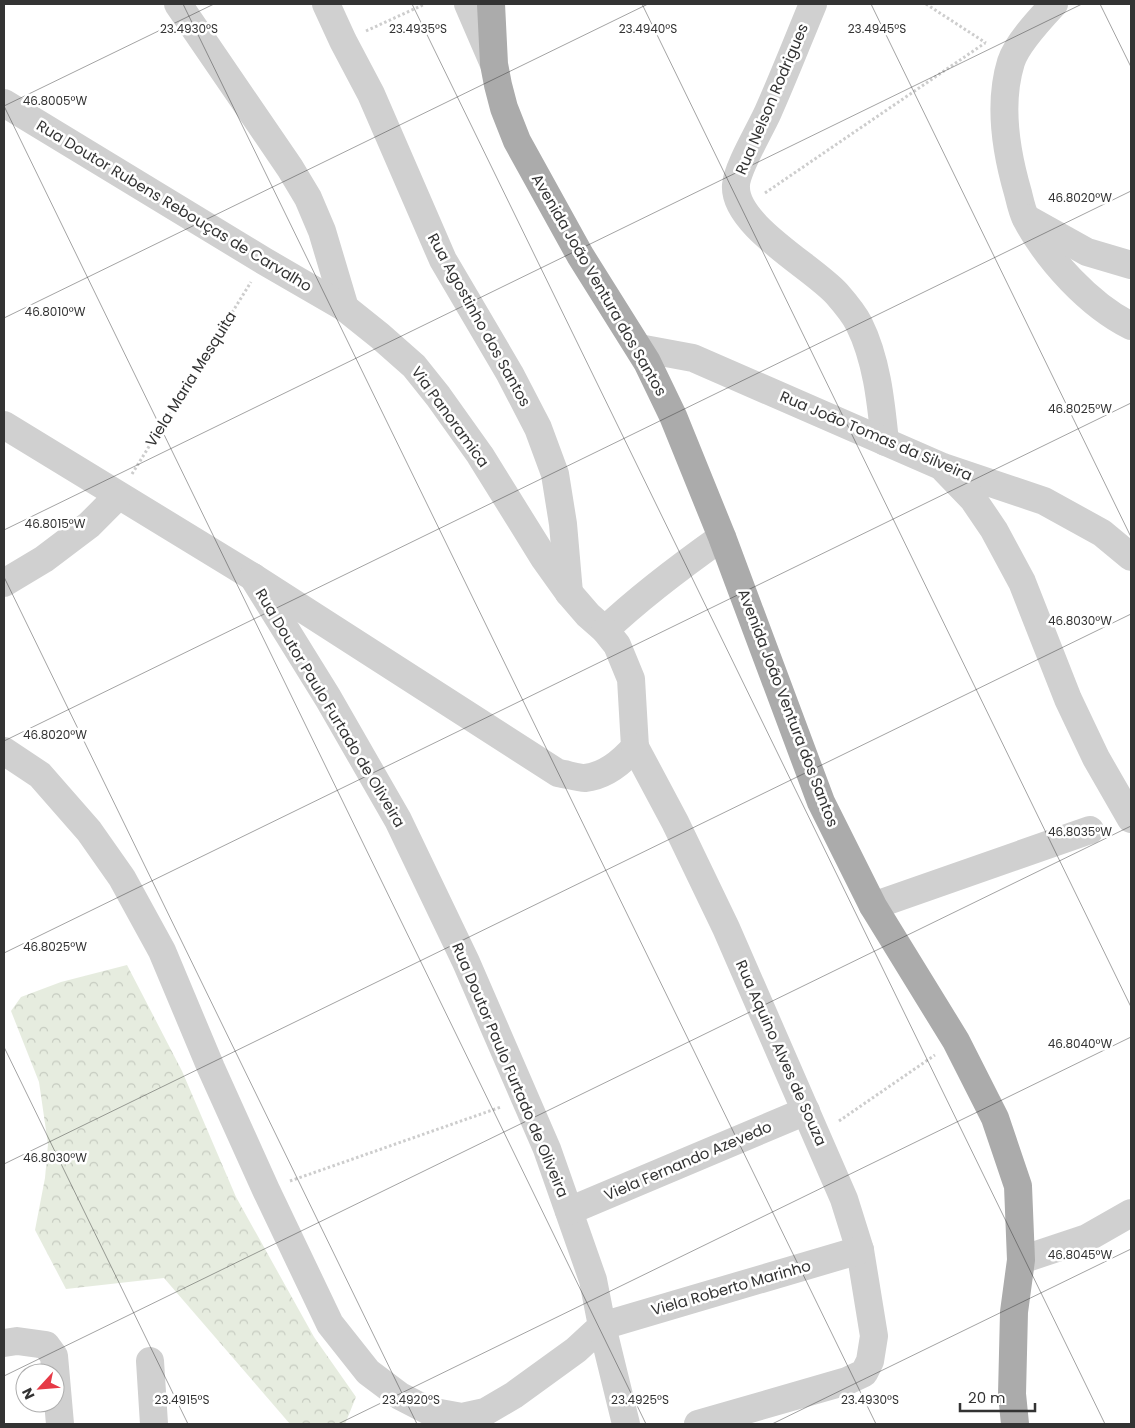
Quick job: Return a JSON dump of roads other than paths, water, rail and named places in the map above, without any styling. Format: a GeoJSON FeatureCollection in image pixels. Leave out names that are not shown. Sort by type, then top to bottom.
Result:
{"type":"FeatureCollection","features":[{"type":"Feature","properties":{"kind":"main road","name":"Avenida João Ventura dos Santos"},"geometry":{"type":"LineString","coordinates":[[492,4],[494,64],[504,108],[517,141],[580,255],[647,362],[673,416],[722,537],[821,802],[872,906],[956,1041],[996,1118],[1018,1186],[1021,1260],[1014,1312],[1012,1394],[1015,1424]]}},
{"type":"Feature","properties":{"kind":"street"},"geometry":{"type":"LineString","coordinates":[[178,4],[290,168],[308,198],[322,231],[345,308]]}},
{"type":"Feature","properties":{"kind":"street","name":"Rua Agostinho dos Santos"},"geometry":{"type":"LineString","coordinates":[[326,4],[343,41],[372,94],[443,260],[510,374],[538,428],[555,474],[563,524],[569,593]]}},
{"type":"Feature","properties":{"kind":"street"},"geometry":{"type":"LineString","coordinates":[[468,4],[494,64]]}},
{"type":"Feature","properties":{"kind":"street","name":"Rua Nelson Rodrigues"},"geometry":{"type":"LineString","coordinates":[[813,4],[736,185],[743,208],[753,222],[768,237],[836,293],[859,324],[869,352],[880,397],[884,442]]}},
{"type":"Feature","properties":{"kind":"street"},"geometry":{"type":"LineString","coordinates":[[1054,4],[1029,32],[1012,60],[1006,83],[1005,120],[1010,167],[1025,217],[1044,248],[1064,272],[1096,303],[1131,326]]}},
{"type":"Feature","properties":{"kind":"street","name":"Rua Doutor Rubens Rebouças de Carvalho"},"geometry":{"type":"LineString","coordinates":[[4,103],[264,262],[345,308]]}},
{"type":"Feature","properties":{"kind":"street"},"geometry":{"type":"LineString","coordinates":[[1025,217],[1087,252],[1131,265]]}},
{"type":"Feature","properties":{"kind":"street","name":"Via Panoramica"},"geometry":{"type":"LineString","coordinates":[[345,308],[414,366],[480,455],[544,558],[569,593],[618,645],[630,679],[635,747]]}},
{"type":"Feature","properties":{"kind":"street","name":"Rua João Tomas da Silveira"},"geometry":{"type":"LineString","coordinates":[[639,348],[693,358],[943,467],[1044,501],[1102,533],[1131,557]]}},
{"type":"Feature","properties":{"kind":"street"},"geometry":{"type":"LineString","coordinates":[[4,425],[253,577],[558,773],[584,778],[603,773],[623,761],[635,747]]}},
{"type":"Feature","properties":{"kind":"street"},"geometry":{"type":"LineString","coordinates":[[943,467],[973,499],[999,538],[1022,582],[1068,699],[1096,758],[1131,819]]}},
{"type":"Feature","properties":{"kind":"street"},"geometry":{"type":"LineString","coordinates":[[4,583],[44,560],[89,525],[118,496]]}},
{"type":"Feature","properties":{"kind":"street"},"geometry":{"type":"LineString","coordinates":[[605,630],[634,603],[722,537]]}},
{"type":"Feature","properties":{"kind":"street","name":"Rua Doutor Paulo Furtado de Oliveira"},"geometry":{"type":"LineString","coordinates":[[253,577],[328,698],[398,820],[466,962],[547,1149],[593,1280],[602,1326],[626,1424]]}},
{"type":"Feature","properties":{"kind":"street","name":"Rua Aquino Alves de Souza"},"geometry":{"type":"LineString","coordinates":[[635,747],[675,822],[726,928],[844,1198],[860,1250],[874,1336],[870,1361],[864,1373],[831,1386],[698,1424]]}},
{"type":"Feature","properties":{"kind":"street"},"geometry":{"type":"LineString","coordinates":[[4,751],[40,775],[89,831],[122,878],[162,951],[210,1068],[330,1324],[368,1372],[400,1396],[429,1411],[478,1419],[484,1412],[576,1350],[602,1326]]}},
{"type":"Feature","properties":{"kind":"street"},"geometry":{"type":"LineString","coordinates":[[872,906],[1090,830]]}},
{"type":"Feature","properties":{"kind":"street","name":"Viela Fernando Azevedo"},"geometry":{"type":"LineString","coordinates":[[569,1211],[806,1111]]}},
{"type":"Feature","properties":{"kind":"street"},"geometry":{"type":"LineString","coordinates":[[1021,1260],[1087,1238],[1131,1213]]}},
{"type":"Feature","properties":{"kind":"street","name":"Viela Roberto Marinho"},"geometry":{"type":"LineString","coordinates":[[602,1326],[860,1250]]}},
{"type":"Feature","properties":{"kind":"street"},"geometry":{"type":"LineString","coordinates":[[4,1343],[17,1341],[46,1345],[54,1356],[60,1424]]}},
{"type":"Feature","properties":{"kind":"street"},"geometry":{"type":"LineString","coordinates":[[150,1361],[154,1424]]}}]}
